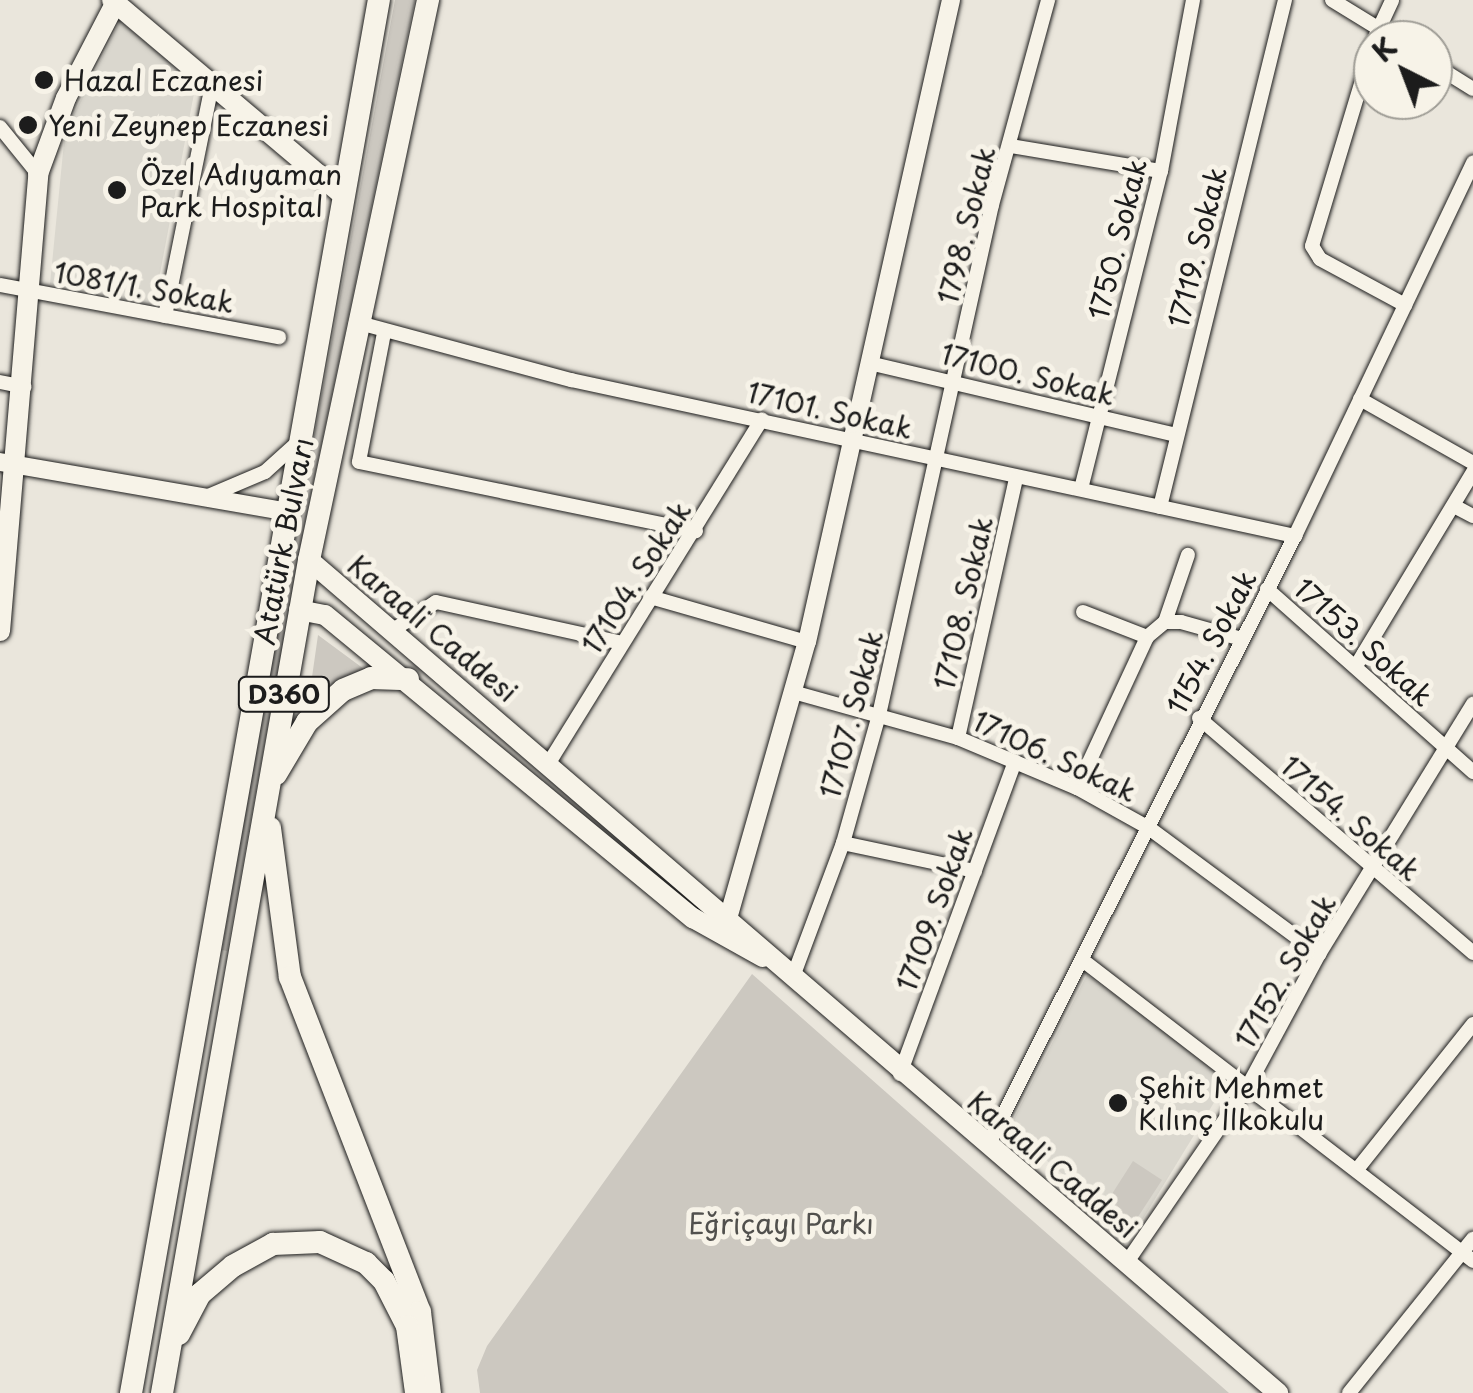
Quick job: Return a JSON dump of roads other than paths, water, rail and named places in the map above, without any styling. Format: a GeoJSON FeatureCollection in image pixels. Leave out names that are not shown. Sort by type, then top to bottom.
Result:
{"type":"FeatureCollection","features":[{"type":"Feature","properties":{"kind":"highway","name":"Atatürk Bulvarı"},"geometry":{"type":"LineString","coordinates":[[162,1393],[309,560],[356,322],[428,0]]}},
{"type":"Feature","properties":{"kind":"highway","name":"Atatürk Bulvarı"},"geometry":{"type":"LineString","coordinates":[[132,1393],[306,430],[379,1]]}},
{"type":"Feature","properties":{"kind":"highway"},"geometry":{"type":"LineString","coordinates":[[408,680],[366,679],[339,693],[305,725],[268,788],[287,966],[420,1312],[430,1393]]}},
{"type":"Feature","properties":{"kind":"highway"},"geometry":{"type":"LineString","coordinates":[[170,1350],[200,1294],[233,1266],[272,1244],[320,1242],[366,1263],[384,1282],[407,1326],[416,1393]]}},
{"type":"Feature","properties":{"kind":"main road"},"geometry":{"type":"LineString","coordinates":[[358,0],[379,1]]}},
{"type":"Feature","properties":{"kind":"main road"},"geometry":{"type":"LineString","coordinates":[[0,631],[8,463],[25,387],[38,174],[66,98],[115,1],[344,196]]}},
{"type":"Feature","properties":{"kind":"main road","name":"Karaali Caddesi"},"geometry":{"type":"LineString","coordinates":[[309,560],[730,914],[900,1074],[990,1143],[1278,1393]]}},
{"type":"Feature","properties":{"kind":"main road","name":"Karaali Caddesi"},"geometry":{"type":"LineString","coordinates":[[300,610],[325,615],[408,680],[693,918],[794,974]]}},
{"type":"Feature","properties":{"kind":"street"},"geometry":{"type":"LineString","coordinates":[[730,914],[807,642],[951,0]]}},
{"type":"Feature","properties":{"kind":"street","name":"1798. Sokak"},"geometry":{"type":"LineString","coordinates":[[938,462],[992,205],[1048,0]]}},
{"type":"Feature","properties":{"kind":"street","name":"1750. Sokak"},"geometry":{"type":"LineString","coordinates":[[1081,489],[1160,171],[1193,0]]}},
{"type":"Feature","properties":{"kind":"street","name":"17119. Sokak"},"geometry":{"type":"LineString","coordinates":[[1160,507],[1285,0]]}},
{"type":"Feature","properties":{"kind":"street"},"geometry":{"type":"LineString","coordinates":[[1332,0],[1355,20]]}},
{"type":"Feature","properties":{"kind":"street"},"geometry":{"type":"LineString","coordinates":[[165,316],[212,86]]}},
{"type":"Feature","properties":{"kind":"street"},"geometry":{"type":"LineString","coordinates":[[1353,110],[1312,246],[1320,258],[1405,305]]}},
{"type":"Feature","properties":{"kind":"street"},"geometry":{"type":"LineString","coordinates":[[0,127],[38,174]]}},
{"type":"Feature","properties":{"kind":"street"},"geometry":{"type":"LineString","coordinates":[[1011,146],[1160,171]]}},
{"type":"Feature","properties":{"kind":"street","name":"1154. Sokak"},"geometry":{"type":"LineString","coordinates":[[990,1143],[1084,962],[1199,718],[1295,536],[1473,162]]}},
{"type":"Feature","properties":{"kind":"street","name":"1081/1. Sokak"},"geometry":{"type":"LineString","coordinates":[[0,284],[278,337]]}},
{"type":"Feature","properties":{"kind":"street","name":"17101. Sokak"},"geometry":{"type":"LineString","coordinates":[[356,322],[384,333],[938,462],[1295,536]]}},
{"type":"Feature","properties":{"kind":"street"},"geometry":{"type":"LineString","coordinates":[[384,333],[359,462],[696,531]]}},
{"type":"Feature","properties":{"kind":"street","name":"17100. Sokak"},"geometry":{"type":"LineString","coordinates":[[869,363],[1176,435]]}},
{"type":"Feature","properties":{"kind":"street"},"geometry":{"type":"LineString","coordinates":[[0,382],[25,387]]}},
{"type":"Feature","properties":{"kind":"street"},"geometry":{"type":"LineString","coordinates":[[1360,399],[1473,463]]}},
{"type":"Feature","properties":{"kind":"street","name":"17104. Sokak"},"geometry":{"type":"LineString","coordinates":[[550,762],[762,419]]}},
{"type":"Feature","properties":{"kind":"street"},"geometry":{"type":"LineString","coordinates":[[206,497],[265,472],[306,430]]}},
{"type":"Feature","properties":{"kind":"street","name":"17107. Sokak"},"geometry":{"type":"LineString","coordinates":[[794,974],[842,843],[878,716],[938,462]]}},
{"type":"Feature","properties":{"kind":"street"},"geometry":{"type":"LineString","coordinates":[[8,463],[290,512]]}},
{"type":"Feature","properties":{"kind":"street"},"geometry":{"type":"LineString","coordinates":[[1356,666],[1473,472]]}},
{"type":"Feature","properties":{"kind":"street","name":"17108. Sokak"},"geometry":{"type":"LineString","coordinates":[[958,738],[1016,478]]}},
{"type":"Feature","properties":{"kind":"street"},"geometry":{"type":"LineString","coordinates":[[1454,506],[1473,516]]}},
{"type":"Feature","properties":{"kind":"street"},"geometry":{"type":"LineString","coordinates":[[1077,788],[1146,637],[1165,622],[1188,555]]}},
{"type":"Feature","properties":{"kind":"street","name":"17153. Sokak"},"geometry":{"type":"LineString","coordinates":[[1267,589],[1473,772]]}},
{"type":"Feature","properties":{"kind":"street"},"geometry":{"type":"LineString","coordinates":[[650,598],[807,642]]}},
{"type":"Feature","properties":{"kind":"street"},"geometry":{"type":"LineString","coordinates":[[393,630],[436,602],[622,643]]}},
{"type":"Feature","properties":{"kind":"street"},"geometry":{"type":"LineString","coordinates":[[1083,612],[1146,637]]}},
{"type":"Feature","properties":{"kind":"street"},"geometry":{"type":"LineString","coordinates":[[1165,622],[1242,639]]}},
{"type":"Feature","properties":{"kind":"street","name":"17106. Sokak"},"geometry":{"type":"LineString","coordinates":[[793,692],[958,738],[1077,788],[1148,828],[1319,954]]}},
{"type":"Feature","properties":{"kind":"street","name":"17152. Sokak"},"geometry":{"type":"LineString","coordinates":[[1127,1262],[1248,1086],[1319,954],[1372,874],[1473,704]]}},
{"type":"Feature","properties":{"kind":"street","name":"17154. Sokak"},"geometry":{"type":"LineString","coordinates":[[1199,718],[1372,874],[1473,953]]}},
{"type":"Feature","properties":{"kind":"street","name":"17109. Sokak"},"geometry":{"type":"LineString","coordinates":[[900,1074],[1015,762]]}},
{"type":"Feature","properties":{"kind":"street"},"geometry":{"type":"LineString","coordinates":[[842,843],[975,871]]}},
{"type":"Feature","properties":{"kind":"street"},"geometry":{"type":"LineString","coordinates":[[1084,962],[1359,1167],[1468,1257]]}},
{"type":"Feature","properties":{"kind":"street"},"geometry":{"type":"LineString","coordinates":[[1359,1167],[1473,1024]]}},
{"type":"Feature","properties":{"kind":"street"},"geometry":{"type":"LineString","coordinates":[[1349,1393],[1468,1257],[1473,1238]]}},
{"type":"Feature","properties":{"kind":"place","name":"Hazal Eczanesi"},"geometry":{"type":"Point","coordinates":[44,80]}},
{"type":"Feature","properties":{"kind":"place","name":"Yeni Zeynep Eczanesi"},"geometry":{"type":"Point","coordinates":[28,125]}},
{"type":"Feature","properties":{"kind":"place","name":"Özel Adıyaman Park Hospital"},"geometry":{"type":"Point","coordinates":[117,190]}},
{"type":"Feature","properties":{"kind":"place","name":"Şehit Mehmet Kılınç İlkokulu"},"geometry":{"type":"Point","coordinates":[1118,1103]}},
{"type":"Feature","properties":{"kind":"park label","name":"Eğriçayı Parkı"},"geometry":{"type":"Point","coordinates":[781,1223]}}]}
